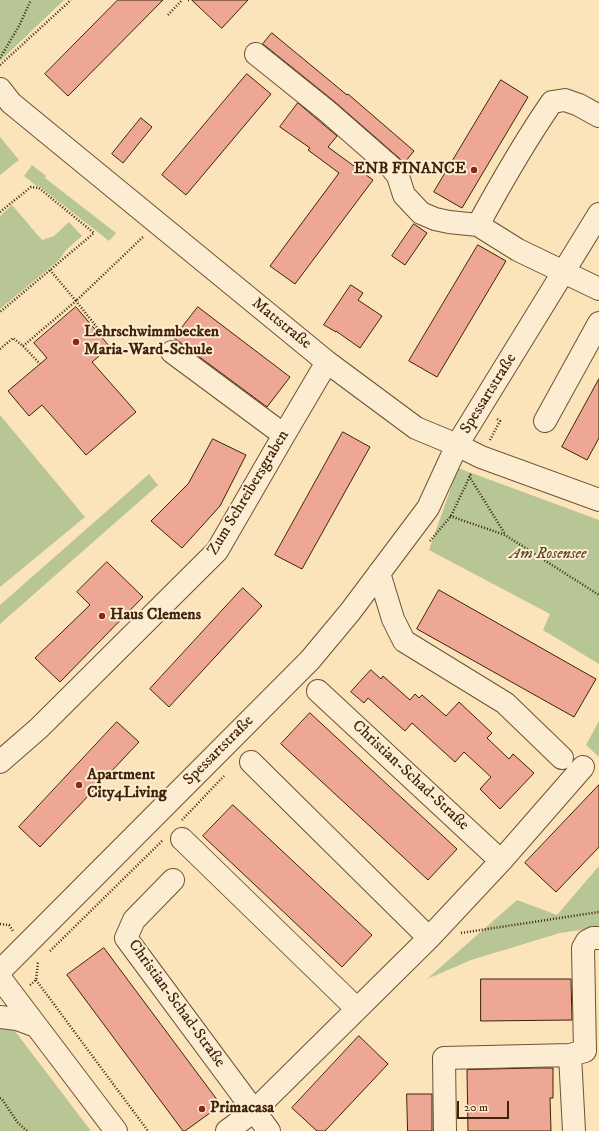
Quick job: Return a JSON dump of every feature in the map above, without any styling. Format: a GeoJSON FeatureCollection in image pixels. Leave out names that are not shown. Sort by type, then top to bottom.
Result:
{"type":"FeatureCollection","features":[{"type":"Feature","properties":{"kind":"street"},"geometry":{"type":"LineString","coordinates":[[256,54],[327,111],[391,167],[398,176],[404,195],[421,213],[449,222],[478,225],[518,250],[599,289]]}},
{"type":"Feature","properties":{"kind":"street","name":"Mattstraße"},"geometry":{"type":"LineString","coordinates":[[0,88],[11,103],[327,362],[416,428],[481,457],[599,500]]}},
{"type":"Feature","properties":{"kind":"street"},"geometry":{"type":"LineString","coordinates":[[478,225],[533,129],[552,102],[565,100],[579,105],[599,116]]}},
{"type":"Feature","properties":{"kind":"street","name":"Spessartstraße"},"geometry":{"type":"LineString","coordinates":[[0,971],[310,660],[350,612],[428,508],[457,445],[599,214]]}},
{"type":"Feature","properties":{"kind":"street"},"geometry":{"type":"LineString","coordinates":[[545,421],[599,324]]}},
{"type":"Feature","properties":{"kind":"street"},"geometry":{"type":"LineString","coordinates":[[172,352],[284,434]]}},
{"type":"Feature","properties":{"kind":"street","name":"Zum Schreibersgraben"},"geometry":{"type":"LineString","coordinates":[[0,762],[38,728],[218,551],[284,434],[327,362]]}},
{"type":"Feature","properties":{"kind":"street"},"geometry":{"type":"LineString","coordinates":[[379,573],[394,619],[404,641],[505,702],[562,758]]}},
{"type":"Feature","properties":{"kind":"street","name":"Christian-Schad-Straße"},"geometry":{"type":"LineString","coordinates":[[318,691],[501,862]]}},
{"type":"Feature","properties":{"kind":"street"},"geometry":{"type":"LineString","coordinates":[[251,762],[429,938]]}},
{"type":"Feature","properties":{"kind":"street"},"geometry":{"type":"LineString","coordinates":[[227,1131],[254,1111],[429,938],[501,862],[583,767]]}},
{"type":"Feature","properties":{"kind":"street"},"geometry":{"type":"LineString","coordinates":[[182,839],[357,1009]]}},
{"type":"Feature","properties":{"kind":"street","name":"Christian-Schad-Straße"},"geometry":{"type":"LineString","coordinates":[[173,880],[134,920],[126,938],[254,1111]]}},
{"type":"Feature","properties":{"kind":"street"},"geometry":{"type":"LineString","coordinates":[[445,1131],[444,1058],[570,1055],[585,1051],[583,948],[586,941],[593,938],[599,938]]}},
{"type":"Feature","properties":{"kind":"street"},"geometry":{"type":"LineString","coordinates":[[0,978],[116,1131]]}},
{"type":"Feature","properties":{"kind":"street"},"geometry":{"type":"LineString","coordinates":[[0,1017],[17,1019],[36,1026]]}},
{"type":"Feature","properties":{"kind":"street"},"geometry":{"type":"LineString","coordinates":[[570,1055],[574,1131]]}},
{"type":"Feature","properties":{"kind":"street"},"geometry":{"type":"LineString","coordinates":[[254,1111],[269,1131]]}},
{"type":"Feature","properties":{"kind":"path"},"geometry":{"type":"LineString","coordinates":[[0,58],[19,26],[31,0]]}},
{"type":"Feature","properties":{"kind":"path"},"geometry":{"type":"LineString","coordinates":[[0,65],[71,0]]}},
{"type":"Feature","properties":{"kind":"path"},"geometry":{"type":"LineString","coordinates":[[168,15],[182,0]]}},
{"type":"Feature","properties":{"kind":"path"},"geometry":{"type":"LineString","coordinates":[[0,212],[31,188],[39,188],[94,232],[0,312]]}},
{"type":"Feature","properties":{"kind":"path"},"geometry":{"type":"LineString","coordinates":[[23,346],[76,301],[157,222]]}},
{"type":"Feature","properties":{"kind":"path"},"geometry":{"type":"LineString","coordinates":[[50,270],[99,330]]}},
{"type":"Feature","properties":{"kind":"path"},"geometry":{"type":"LineString","coordinates":[[0,349],[13,338],[40,364]]}},
{"type":"Feature","properties":{"kind":"path"},"geometry":{"type":"LineString","coordinates":[[457,445],[469,476],[505,535]]}},
{"type":"Feature","properties":{"kind":"path"},"geometry":{"type":"LineString","coordinates":[[428,508],[505,535],[599,595]]}},
{"type":"Feature","properties":{"kind":"path"},"geometry":{"type":"LineString","coordinates":[[460,933],[599,912]]}},
{"type":"Feature","properties":{"kind":"path"},"geometry":{"type":"LineString","coordinates":[[36,980],[148,1131]]}},
{"type":"Feature","properties":{"kind":"path"},"geometry":{"type":"LineString","coordinates":[[0,1098],[18,1123],[27,1131]]}},
{"type":"Feature","properties":{"kind":"green space"},"geometry":{"type":"Polygon","coordinates":[[[0,0],[64,0],[0,61],[0,0]]]}},
{"type":"Feature","properties":{"kind":"green space"},"geometry":{"type":"Polygon","coordinates":[[[0,137],[19,160],[0,175],[0,137]]]}},
{"type":"Feature","properties":{"kind":"green space"},"geometry":{"type":"Polygon","coordinates":[[[32,165],[46,176],[45,178],[116,233],[109,241],[24,176],[32,165]]]}},
{"type":"Feature","properties":{"kind":"green space"},"geometry":{"type":"Polygon","coordinates":[[[12,205],[42,240],[54,236],[69,222],[82,236],[66,250],[59,260],[0,309],[0,216],[12,205]]]}},
{"type":"Feature","properties":{"kind":"green space"},"geometry":{"type":"Polygon","coordinates":[[[0,415],[85,517],[0,587],[0,415]]]}},
{"type":"Feature","properties":{"kind":"green space","name":"Am Rosensee"},"geometry":{"type":"Polygon","coordinates":[[[458,468],[599,520],[599,664],[543,630],[550,614],[429,550],[458,468]]]}},
{"type":"Feature","properties":{"kind":"green space"},"geometry":{"type":"Polygon","coordinates":[[[149,474],[158,485],[0,624],[0,605],[149,474]]]}},
{"type":"Feature","properties":{"kind":"green space"},"geometry":{"type":"Polygon","coordinates":[[[599,721],[599,757],[586,745],[599,721]]]}},
{"type":"Feature","properties":{"kind":"green space"},"geometry":{"type":"Polygon","coordinates":[[[599,866],[599,927],[560,933],[471,960],[427,979],[517,900],[557,915],[599,866]]]}},
{"type":"Feature","properties":{"kind":"green space"},"geometry":{"type":"Polygon","coordinates":[[[8,1022],[91,1131],[0,1131],[0,1029],[8,1022]]]}},
{"type":"Feature","properties":{"kind":"building"},"geometry":{"type":"Polygon","coordinates":[[[118,0],[163,0],[68,96],[45,74],[118,0]]]}},
{"type":"Feature","properties":{"kind":"building"},"geometry":{"type":"Polygon","coordinates":[[[192,0],[248,0],[222,28],[192,0]]]}},
{"type":"Feature","properties":{"kind":"building"},"geometry":{"type":"Polygon","coordinates":[[[272,33],[347,95],[348,94],[414,151],[404,163],[335,102],[263,44],[272,33]]]}},
{"type":"Feature","properties":{"kind":"building"},"geometry":{"type":"Polygon","coordinates":[[[247,74],[271,94],[186,195],[162,175],[247,74]]]}},
{"type":"Feature","properties":{"kind":"building"},"geometry":{"type":"Polygon","coordinates":[[[501,80],[528,97],[462,208],[434,192],[501,80]]]}},
{"type":"Feature","properties":{"kind":"building"},"geometry":{"type":"Polygon","coordinates":[[[298,103],[337,136],[328,147],[373,180],[295,284],[270,266],[339,173],[308,150],[310,148],[280,127],[298,103]]]}},
{"type":"Feature","properties":{"kind":"building"},"geometry":{"type":"Polygon","coordinates":[[[141,118],[152,127],[123,163],[112,154],[141,118]]]}},
{"type":"Feature","properties":{"kind":"building"},"geometry":{"type":"Polygon","coordinates":[[[414,224],[427,233],[405,265],[392,256],[414,224]]]}},
{"type":"Feature","properties":{"kind":"building"},"geometry":{"type":"Polygon","coordinates":[[[478,245],[506,261],[437,377],[409,361],[478,245]]]}},
{"type":"Feature","properties":{"kind":"building"},"geometry":{"type":"Polygon","coordinates":[[[351,285],[363,293],[358,300],[382,316],[360,348],[336,331],[324,325],[351,285]]]}},
{"type":"Feature","properties":{"kind":"building"},"geometry":{"type":"Polygon","coordinates":[[[76,307],[110,347],[92,362],[136,412],[86,455],[42,405],[29,416],[8,391],[47,358],[34,343],[76,307]]]}},
{"type":"Feature","properties":{"kind":"building"},"geometry":{"type":"Polygon","coordinates":[[[198,307],[290,377],[267,407],[174,338],[198,307]]]}},
{"type":"Feature","properties":{"kind":"building"},"geometry":{"type":"Polygon","coordinates":[[[599,379],[599,438],[587,460],[562,447],[599,379]]]}},
{"type":"Feature","properties":{"kind":"building"},"geometry":{"type":"Polygon","coordinates":[[[343,432],[370,447],[302,569],[275,555],[343,432]]]}},
{"type":"Feature","properties":{"kind":"building"},"geometry":{"type":"Polygon","coordinates":[[[213,439],[246,455],[220,506],[182,548],[151,521],[188,484],[213,439]]]}},
{"type":"Feature","properties":{"kind":"building","name":"Haus Clemens"},"geometry":{"type":"Polygon","coordinates":[[[107,562],[143,597],[60,682],[35,658],[90,605],[77,592],[107,562]]]}},
{"type":"Feature","properties":{"kind":"building"},"geometry":{"type":"Polygon","coordinates":[[[243,588],[262,606],[169,707],[150,689],[243,588]]]}},
{"type":"Feature","properties":{"kind":"building"},"geometry":{"type":"Polygon","coordinates":[[[439,590],[596,679],[574,717],[417,629],[439,590]]]}},
{"type":"Feature","properties":{"kind":"building"},"geometry":{"type":"Polygon","coordinates":[[[371,670],[381,679],[383,676],[410,700],[415,694],[419,698],[422,695],[446,716],[459,702],[492,733],[487,738],[509,759],[513,754],[534,773],[500,809],[480,789],[491,777],[464,752],[455,762],[412,723],[405,731],[368,698],[364,703],[351,692],[371,670]]]}},
{"type":"Feature","properties":{"kind":"building"},"geometry":{"type":"Polygon","coordinates":[[[310,713],[457,849],[428,880],[281,744],[310,713]]]}},
{"type":"Feature","properties":{"kind":"building","name":"Apartment City4Living"},"geometry":{"type":"Polygon","coordinates":[[[117,722],[139,742],[40,847],[19,827],[117,722]]]}},
{"type":"Feature","properties":{"kind":"building"},"geometry":{"type":"Polygon","coordinates":[[[599,785],[599,847],[556,892],[525,863],[599,785]]]}},
{"type":"Feature","properties":{"kind":"building"},"geometry":{"type":"Polygon","coordinates":[[[233,805],[372,935],[342,967],[203,836],[233,805]]]}},
{"type":"Feature","properties":{"kind":"building"},"geometry":{"type":"Polygon","coordinates":[[[104,948],[221,1105],[185,1131],[183,1131],[67,975],[104,948]]]}},
{"type":"Feature","properties":{"kind":"building"},"geometry":{"type":"Polygon","coordinates":[[[481,979],[571,979],[572,1020],[481,1021],[481,979]]]}},
{"type":"Feature","properties":{"kind":"building"},"geometry":{"type":"Polygon","coordinates":[[[359,1036],[388,1064],[325,1131],[317,1131],[292,1108],[359,1036]]]}},
{"type":"Feature","properties":{"kind":"building"},"geometry":{"type":"Polygon","coordinates":[[[553,1068],[553,1098],[550,1098],[551,1131],[468,1131],[467,1070],[553,1068]]]}},
{"type":"Feature","properties":{"kind":"building"},"geometry":{"type":"Polygon","coordinates":[[[407,1094],[432,1094],[432,1131],[408,1131],[407,1094]]]}},
{"type":"Feature","properties":{"kind":"place","name":"ENB FINANCE"},"geometry":{"type":"Point","coordinates":[474,170]}},
{"type":"Feature","properties":{"kind":"place","name":"Lehrschwimmbecken Maria-Ward-Schule"},"geometry":{"type":"Point","coordinates":[76,342]}},
{"type":"Feature","properties":{"kind":"place","name":"Haus Clemens"},"geometry":{"type":"Point","coordinates":[102,616]}},
{"type":"Feature","properties":{"kind":"place","name":"Apartment City4Living"},"geometry":{"type":"Point","coordinates":[79,785]}},
{"type":"Feature","properties":{"kind":"place","name":"Primacasa"},"geometry":{"type":"Point","coordinates":[202,1109]}}]}
